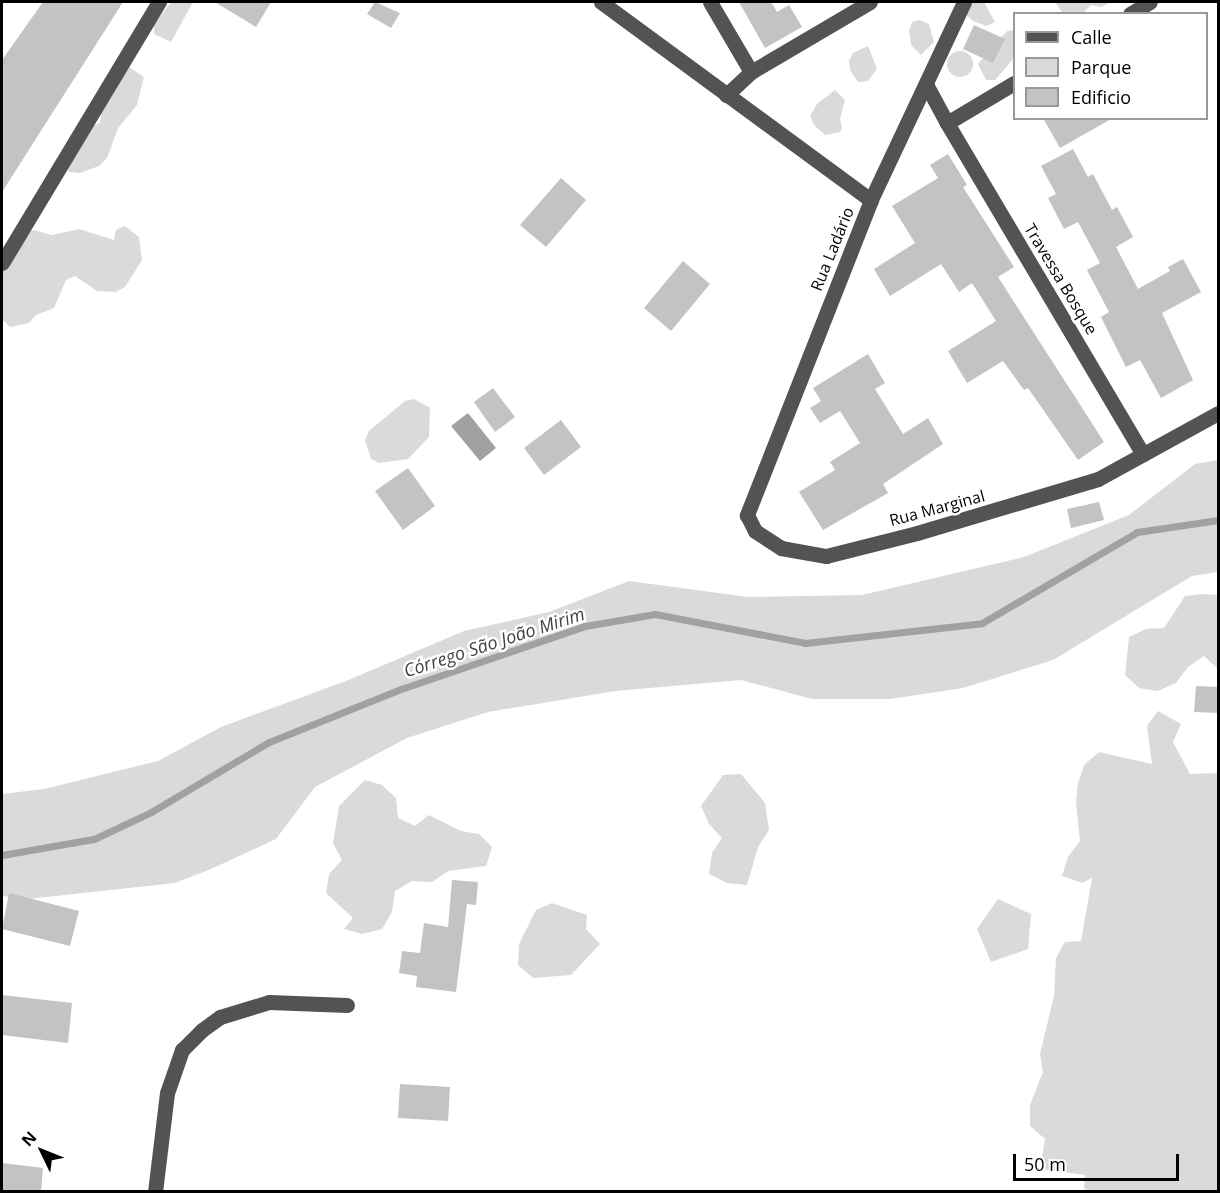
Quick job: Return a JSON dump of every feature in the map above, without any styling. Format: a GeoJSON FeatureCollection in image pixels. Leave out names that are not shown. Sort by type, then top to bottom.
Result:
{"type":"FeatureCollection","features":[{"type":"Feature","properties":{"kind":"street"},"geometry":{"type":"LineString","coordinates":[[2,263],[159,2]]}},
{"type":"Feature","properties":{"kind":"street"},"geometry":{"type":"LineString","coordinates":[[601,2],[871,200]]}},
{"type":"Feature","properties":{"kind":"street"},"geometry":{"type":"LineString","coordinates":[[710,2],[751,72]]}},
{"type":"Feature","properties":{"kind":"street"},"geometry":{"type":"LineString","coordinates":[[726,95],[751,72],[870,2]]}},
{"type":"Feature","properties":{"kind":"street"},"geometry":{"type":"LineString","coordinates":[[1133,12],[1150,2]]}},
{"type":"Feature","properties":{"kind":"street","name":"Rua Ladário"},"geometry":{"type":"LineString","coordinates":[[747,515],[871,200],[927,86],[962,3]]}},
{"type":"Feature","properties":{"kind":"street"},"geometry":{"type":"LineString","coordinates":[[947,123],[1013,84]]}},
{"type":"Feature","properties":{"kind":"street","name":"Travessa Bosque"},"geometry":{"type":"LineString","coordinates":[[927,86],[1143,454]]}},
{"type":"Feature","properties":{"kind":"street","name":"Rua Marginal"},"geometry":{"type":"LineString","coordinates":[[747,515],[766,540],[800,554],[826,556],[1098,479],[1218,413]]}},
{"type":"Feature","properties":{"kind":"street"},"geometry":{"type":"LineString","coordinates":[[155,1191],[167,1093],[182,1050],[202,1030],[220,1017],[269,1002],[347,1005]]}},
{"type":"Feature","properties":{"kind":"green space"},"geometry":{"type":"Polygon","coordinates":[[[171,2],[193,2],[171,42],[154,34],[154,25],[171,2]]]}},
{"type":"Feature","properties":{"kind":"green space"},"geometry":{"type":"Polygon","coordinates":[[[968,2],[984,2],[995,22],[986,26],[973,21],[966,14],[968,2]]]}},
{"type":"Feature","properties":{"kind":"green space"},"geometry":{"type":"Polygon","coordinates":[[[1055,2],[1111,2],[1101,7],[1091,5],[1084,12],[1062,12],[1055,2]]]}},
{"type":"Feature","properties":{"kind":"green space"},"geometry":{"type":"Polygon","coordinates":[[[920,20],[929,24],[934,42],[921,55],[911,45],[909,31],[912,22],[920,20]]]}},
{"type":"Feature","properties":{"kind":"green space"},"geometry":{"type":"Polygon","coordinates":[[[1013,30],[1013,59],[995,80],[986,80],[978,64],[1007,31],[1013,30]]]}},
{"type":"Feature","properties":{"kind":"green space"},"geometry":{"type":"Polygon","coordinates":[[[868,46],[877,69],[868,81],[858,82],[850,70],[849,61],[853,53],[868,46]]]}},
{"type":"Feature","properties":{"kind":"green space"},"geometry":{"type":"Polygon","coordinates":[[[960,51],[969,55],[973,64],[969,73],[960,77],[951,73],[947,64],[951,55],[960,51]]]}},
{"type":"Feature","properties":{"kind":"green space"},"geometry":{"type":"Polygon","coordinates":[[[129,67],[144,77],[137,105],[118,128],[107,158],[99,166],[80,173],[69,172],[67,163],[82,129],[100,123],[102,104],[119,70],[129,67]]]}},
{"type":"Feature","properties":{"kind":"green space"},"geometry":{"type":"Polygon","coordinates":[[[835,90],[845,100],[840,119],[842,128],[840,132],[825,135],[814,125],[810,116],[817,104],[835,90]]]}},
{"type":"Feature","properties":{"kind":"green space"},"geometry":{"type":"Polygon","coordinates":[[[125,226],[139,237],[142,260],[125,287],[116,292],[97,291],[75,276],[66,280],[54,308],[36,315],[29,323],[10,327],[3,320],[2,252],[15,236],[34,230],[52,235],[79,229],[114,240],[116,230],[125,226]]]}},
{"type":"Feature","properties":{"kind":"green space"},"geometry":{"type":"Polygon","coordinates":[[[414,399],[430,408],[429,437],[408,459],[379,463],[371,459],[365,440],[369,431],[405,401],[414,399]]]}},
{"type":"Feature","properties":{"kind":"green space"},"geometry":{"type":"Polygon","coordinates":[[[1218,460],[1218,572],[1192,576],[1053,660],[963,688],[890,699],[812,699],[741,680],[615,691],[488,712],[407,738],[315,787],[276,839],[175,883],[28,899],[2,896],[2,794],[44,789],[158,761],[221,727],[346,681],[464,631],[549,612],[629,581],[748,597],[862,595],[1024,557],[1129,515],[1195,464],[1218,460]]]}},
{"type":"Feature","properties":{"kind":"green space"},"geometry":{"type":"Polygon","coordinates":[[[1218,595],[1218,669],[1204,656],[1188,667],[1176,683],[1158,691],[1139,688],[1125,675],[1129,637],[1146,629],[1164,628],[1185,596],[1218,595]]]}},
{"type":"Feature","properties":{"kind":"green space"},"geometry":{"type":"Polygon","coordinates":[[[1158,711],[1181,724],[1173,742],[1190,774],[1218,773],[1218,1191],[1093,1191],[1084,1189],[1085,1175],[1040,1169],[1045,1139],[1030,1126],[1030,1105],[1043,1072],[1040,1054],[1054,996],[1056,958],[1065,942],[1081,941],[1092,878],[1082,883],[1062,876],[1068,857],[1080,841],[1076,802],[1078,783],[1084,765],[1099,752],[1152,764],[1147,726],[1158,711]]]}},
{"type":"Feature","properties":{"kind":"green space"},"geometry":{"type":"Polygon","coordinates":[[[741,774],[765,803],[769,830],[758,847],[747,885],[727,883],[709,874],[712,853],[722,838],[709,824],[701,806],[723,775],[741,774]]]}},
{"type":"Feature","properties":{"kind":"green space"},"geometry":{"type":"Polygon","coordinates":[[[365,780],[382,785],[396,798],[398,818],[415,826],[429,815],[461,831],[479,834],[492,847],[486,866],[448,871],[432,882],[412,881],[395,891],[392,912],[382,929],[362,934],[344,929],[353,918],[326,893],[329,874],[342,860],[333,843],[339,806],[365,780]]]}},
{"type":"Feature","properties":{"kind":"green space"},"geometry":{"type":"Polygon","coordinates":[[[998,899],[1031,914],[1028,949],[991,962],[977,929],[998,899]]]}},
{"type":"Feature","properties":{"kind":"green space"},"geometry":{"type":"Polygon","coordinates":[[[552,903],[587,915],[586,929],[600,944],[571,975],[533,978],[518,965],[519,944],[536,910],[552,903]]]}},
{"type":"Feature","properties":{"kind":"shaded area"},"geometry":{"type":"Polygon","coordinates":[[[468,413],[496,448],[480,461],[451,426],[468,413]]]}},
{"type":"Feature","properties":{"kind":"building"},"geometry":{"type":"Polygon","coordinates":[[[43,2],[123,2],[2,192],[2,60],[43,2]]]}},
{"type":"Feature","properties":{"kind":"building"},"geometry":{"type":"Polygon","coordinates":[[[215,2],[271,2],[256,27],[215,2]]]}},
{"type":"Feature","properties":{"kind":"building"},"geometry":{"type":"Polygon","coordinates":[[[375,2],[400,13],[391,28],[367,14],[375,2]]]}},
{"type":"Feature","properties":{"kind":"building"},"geometry":{"type":"Polygon","coordinates":[[[739,2],[771,2],[777,12],[789,5],[802,27],[765,48],[739,2]]]}},
{"type":"Feature","properties":{"kind":"building"},"geometry":{"type":"Polygon","coordinates":[[[974,25],[1005,39],[993,63],[963,49],[974,25]]]}},
{"type":"Feature","properties":{"kind":"building"},"geometry":{"type":"Polygon","coordinates":[[[1044,120],[1109,120],[1060,148],[1044,120]]]}},
{"type":"Feature","properties":{"kind":"building"},"geometry":{"type":"Polygon","coordinates":[[[1073,149],[1088,177],[1093,174],[1112,210],[1117,207],[1133,237],[1116,247],[1138,289],[1170,271],[1168,267],[1183,259],[1201,292],[1162,313],[1193,380],[1161,398],[1140,360],[1126,367],[1101,317],[1109,312],[1087,270],[1100,263],[1078,222],[1064,229],[1048,198],[1056,194],[1041,166],[1073,149]]]}},
{"type":"Feature","properties":{"kind":"building"},"geometry":{"type":"Polygon","coordinates":[[[948,154],[967,185],[963,187],[1014,267],[998,277],[1104,442],[1078,460],[1028,388],[1024,390],[1003,361],[967,383],[948,351],[996,321],[972,283],[959,292],[941,264],[890,296],[874,269],[915,243],[892,206],[938,178],[930,165],[948,154]]]}},
{"type":"Feature","properties":{"kind":"building"},"geometry":{"type":"Polygon","coordinates":[[[561,178],[586,200],[546,247],[520,225],[561,178]]]}},
{"type":"Feature","properties":{"kind":"building"},"geometry":{"type":"Polygon","coordinates":[[[683,261],[710,284],[671,331],[644,308],[683,261]]]}},
{"type":"Feature","properties":{"kind":"building"},"geometry":{"type":"Polygon","coordinates":[[[868,354],[885,383],[875,389],[903,434],[928,418],[943,444],[883,484],[888,493],[823,530],[799,492],[835,470],[830,462],[860,443],[840,411],[820,423],[810,408],[821,401],[813,388],[868,354]]]}},
{"type":"Feature","properties":{"kind":"building"},"geometry":{"type":"Polygon","coordinates":[[[493,388],[515,417],[495,432],[474,402],[493,388]]]}},
{"type":"Feature","properties":{"kind":"building"},"geometry":{"type":"Polygon","coordinates":[[[561,420],[581,447],[544,475],[524,448],[561,420]]]}},
{"type":"Feature","properties":{"kind":"building"},"geometry":{"type":"Polygon","coordinates":[[[408,468],[435,506],[403,530],[375,491],[408,468]]]}},
{"type":"Feature","properties":{"kind":"building"},"geometry":{"type":"Polygon","coordinates":[[[1099,502],[1104,520],[1071,528],[1067,509],[1099,502]]]}},
{"type":"Feature","properties":{"kind":"building"},"geometry":{"type":"Polygon","coordinates":[[[1196,686],[1218,687],[1218,713],[1194,712],[1196,686]]]}},
{"type":"Feature","properties":{"kind":"building"},"geometry":{"type":"Polygon","coordinates":[[[452,880],[478,882],[476,905],[467,904],[456,992],[416,987],[417,976],[399,973],[402,951],[420,953],[424,923],[448,927],[452,880]]]}},
{"type":"Feature","properties":{"kind":"building"},"geometry":{"type":"Polygon","coordinates":[[[9,893],[79,911],[70,946],[2,929],[9,893]]]}},
{"type":"Feature","properties":{"kind":"building"},"geometry":{"type":"Polygon","coordinates":[[[2,995],[72,1003],[68,1043],[2,1035],[2,995]]]}},
{"type":"Feature","properties":{"kind":"building"},"geometry":{"type":"Polygon","coordinates":[[[400,1084],[450,1087],[448,1121],[398,1118],[400,1084]]]}},
{"type":"Feature","properties":{"kind":"building"},"geometry":{"type":"Polygon","coordinates":[[[2,1163],[43,1168],[41,1191],[2,1191],[2,1163]]]}},
{"type":"Feature","properties":{"kind":"waterway","name":"Córrego São João Mirim"},"geometry":{"type":"LineString","coordinates":[[2,855],[94,839],[151,812],[269,742],[401,689],[585,626],[655,614],[805,643],[982,623],[1137,532],[1218,520]]}}]}
